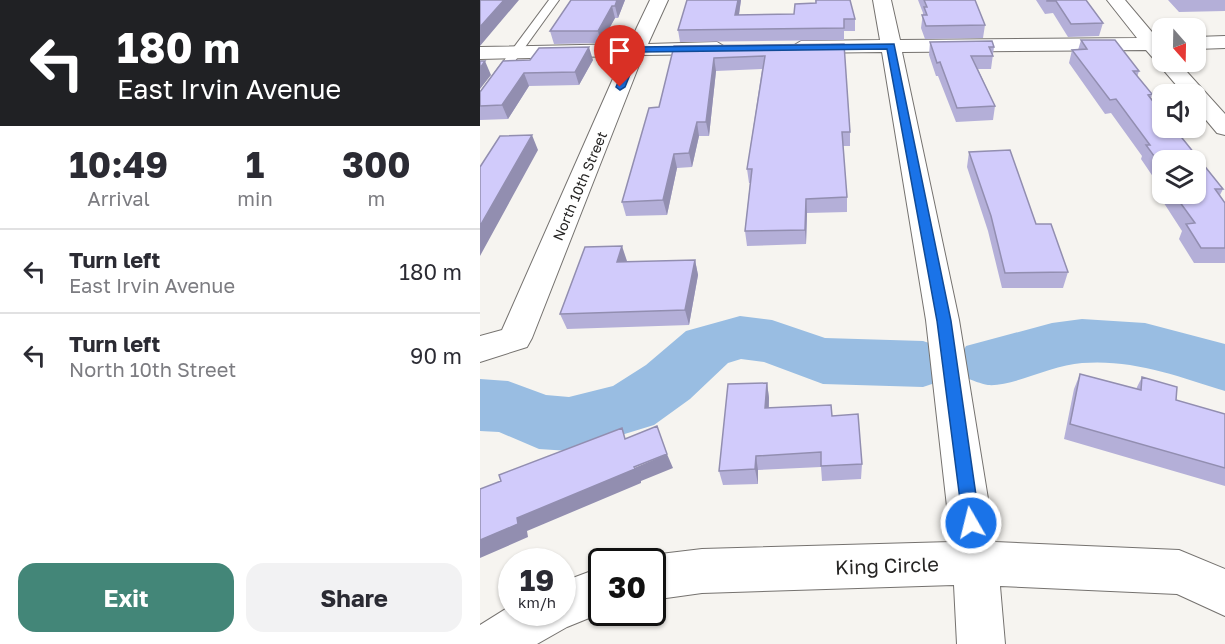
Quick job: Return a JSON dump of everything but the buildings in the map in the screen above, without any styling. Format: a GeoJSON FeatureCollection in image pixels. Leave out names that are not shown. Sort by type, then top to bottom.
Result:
{"type":"FeatureCollection","features":[{"type":"Feature","properties":{"kind":"street","name":"North 10th Street"},"geometry":{"type":"LineString","coordinates":[[480,348],[515,338],[636,49],[659,0]]}},
{"type":"Feature","properties":{"kind":"street"},"geometry":{"type":"LineString","coordinates":[[882,0],[944,321],[977,563],[981,644]]}},
{"type":"Feature","properties":{"kind":"street"},"geometry":{"type":"LineString","coordinates":[[1116,0],[1152,40]]}},
{"type":"Feature","properties":{"kind":"street"},"geometry":{"type":"LineString","coordinates":[[1206,43],[1225,42]]}},
{"type":"Feature","properties":{"kind":"street"},"geometry":{"type":"LineString","coordinates":[[783,48],[891,46],[1152,48]]}},
{"type":"Feature","properties":{"kind":"street"},"geometry":{"type":"LineString","coordinates":[[480,53],[738,48]]}},
{"type":"Feature","properties":{"kind":"street"},"geometry":{"type":"LineString","coordinates":[[1176,72],[1225,128]]}},
{"type":"Feature","properties":{"kind":"street","name":"King Circle"},"geometry":{"type":"LineString","coordinates":[[666,576],[702,571],[977,563],[1179,572],[1225,593]]}},
{"type":"Feature","properties":{"kind":"street"},"geometry":{"type":"LineString","coordinates":[[495,644],[522,626]]}},
{"type":"Feature","properties":{"kind":"lane"},"geometry":{"type":"LineString","coordinates":[[480,101],[554,0]]}},
{"type":"Feature","properties":{"kind":"waterway"},"geometry":{"type":"LineString","coordinates":[[480,405],[508,407],[539,422],[569,424],[631,407],[668,382],[707,347],[740,337],[772,342],[823,361],[923,364]]}},
{"type":"Feature","properties":{"kind":"waterway"},"geometry":{"type":"LineString","coordinates":[[987,362],[1006,359],[1052,345],[1103,341],[1166,349],[1225,368]]}},
{"type":"Feature","properties":{"kind":"route"},"geometry":{"type":"LineString","coordinates":[[620,87],[636,49],[891,46],[944,321],[971,523]]}}]}
